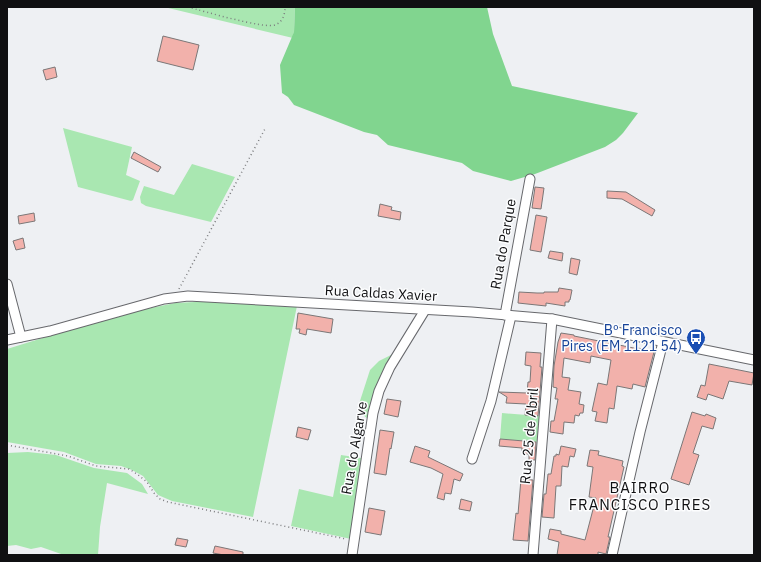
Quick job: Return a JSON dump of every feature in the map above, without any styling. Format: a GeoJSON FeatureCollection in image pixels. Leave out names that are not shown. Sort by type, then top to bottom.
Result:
{"type":"FeatureCollection","features":[{"type":"Feature","properties":{"kind":"street","name":"Rua do Parque"},"geometry":{"type":"LineString","coordinates":[[472,459],[491,401],[508,315],[530,179]]}},
{"type":"Feature","properties":{"kind":"street"},"geometry":{"type":"LineString","coordinates":[[7,284],[21,337]]}},
{"type":"Feature","properties":{"kind":"street","name":"Rua Caldas Xavier"},"geometry":{"type":"LineString","coordinates":[[7,340],[50,331],[164,299],[188,296],[508,315],[552,319],[754,360]]}},
{"type":"Feature","properties":{"kind":"street","name":"Rua do Algarve"},"geometry":{"type":"LineString","coordinates":[[352,555],[373,413],[379,391],[390,367],[424,310]]}},
{"type":"Feature","properties":{"kind":"street","name":"Rua 25 de Abril"},"geometry":{"type":"LineString","coordinates":[[533,555],[552,319]]}},
{"type":"Feature","properties":{"kind":"street"},"geometry":{"type":"LineString","coordinates":[[612,555],[640,432],[663,342]]}},
{"type":"Feature","properties":{"kind":"path"},"geometry":{"type":"LineString","coordinates":[[188,7],[270,26],[281,21],[285,7]]}},
{"type":"Feature","properties":{"kind":"path"},"geometry":{"type":"LineString","coordinates":[[174,298],[266,127]]}},
{"type":"Feature","properties":{"kind":"path"},"geometry":{"type":"LineString","coordinates":[[7,445],[68,456],[96,466],[129,469],[147,482],[160,499],[168,502],[354,541]]}},
{"type":"Feature","properties":{"kind":"green space"},"geometry":{"type":"Polygon","coordinates":[[[164,7],[295,7],[293,38],[164,7]]]}},
{"type":"Feature","properties":{"kind":"green space"},"geometry":{"type":"Polygon","coordinates":[[[295,7],[487,7],[493,34],[512,86],[638,113],[623,133],[616,140],[605,147],[535,174],[511,181],[473,171],[462,163],[388,145],[377,135],[364,132],[294,105],[288,97],[282,93],[280,65],[294,32],[295,7]]]}},
{"type":"Feature","properties":{"kind":"green space"},"geometry":{"type":"Polygon","coordinates":[[[63,128],[132,147],[126,175],[140,181],[133,200],[131,201],[78,187],[63,128]]]}},
{"type":"Feature","properties":{"kind":"green space"},"geometry":{"type":"Polygon","coordinates":[[[192,164],[235,177],[211,222],[146,206],[141,203],[140,197],[144,186],[174,195],[192,164]]]}},
{"type":"Feature","properties":{"kind":"green space"},"geometry":{"type":"Polygon","coordinates":[[[215,301],[297,306],[253,517],[172,501],[158,495],[143,476],[121,466],[96,464],[64,452],[7,442],[7,349],[117,315],[175,303],[215,301]]]}},
{"type":"Feature","properties":{"kind":"green space"},"geometry":{"type":"Polygon","coordinates":[[[395,353],[368,419],[362,414],[359,404],[370,370],[379,361],[395,353]]]}},
{"type":"Feature","properties":{"kind":"green space"},"geometry":{"type":"Polygon","coordinates":[[[502,413],[540,416],[537,442],[500,439],[502,413]]]}},
{"type":"Feature","properties":{"kind":"green space"},"geometry":{"type":"Polygon","coordinates":[[[28,452],[56,455],[94,468],[127,473],[142,484],[148,494],[107,483],[100,527],[98,555],[64,555],[41,547],[31,549],[16,545],[7,546],[7,453],[28,452]]]}},
{"type":"Feature","properties":{"kind":"green space"},"geometry":{"type":"Polygon","coordinates":[[[341,455],[361,458],[351,539],[291,526],[299,489],[333,497],[341,455]]]}},
{"type":"Feature","properties":{"kind":"building"},"geometry":{"type":"Polygon","coordinates":[[[163,36],[199,45],[193,70],[157,61],[163,36]]]}},
{"type":"Feature","properties":{"kind":"building"},"geometry":{"type":"Polygon","coordinates":[[[55,67],[57,77],[46,80],[43,70],[55,67]]]}},
{"type":"Feature","properties":{"kind":"building"},"geometry":{"type":"Polygon","coordinates":[[[134,152],[161,167],[158,172],[131,158],[134,152]]]}},
{"type":"Feature","properties":{"kind":"building"},"geometry":{"type":"Polygon","coordinates":[[[535,187],[544,188],[541,209],[532,208],[535,187]]]}},
{"type":"Feature","properties":{"kind":"building"},"geometry":{"type":"Polygon","coordinates":[[[607,191],[626,192],[655,210],[652,216],[622,199],[607,198],[607,191]]]}},
{"type":"Feature","properties":{"kind":"building"},"geometry":{"type":"Polygon","coordinates":[[[380,204],[392,207],[391,210],[401,212],[400,220],[378,216],[380,204]]]}},
{"type":"Feature","properties":{"kind":"building"},"geometry":{"type":"Polygon","coordinates":[[[34,213],[35,221],[19,224],[18,216],[34,213]]]}},
{"type":"Feature","properties":{"kind":"building"},"geometry":{"type":"Polygon","coordinates":[[[536,215],[547,217],[541,252],[530,250],[536,215]]]}},
{"type":"Feature","properties":{"kind":"building"},"geometry":{"type":"Polygon","coordinates":[[[23,238],[25,248],[16,250],[13,241],[23,238]]]}},
{"type":"Feature","properties":{"kind":"building"},"geometry":{"type":"Polygon","coordinates":[[[550,251],[563,253],[562,261],[548,258],[550,251]]]}},
{"type":"Feature","properties":{"kind":"building"},"geometry":{"type":"Polygon","coordinates":[[[571,258],[580,260],[577,275],[569,273],[571,258]]]}},
{"type":"Feature","properties":{"kind":"building"},"geometry":{"type":"Polygon","coordinates":[[[559,288],[572,290],[570,300],[569,302],[565,302],[565,306],[546,303],[546,306],[518,303],[519,292],[558,292],[559,288]]]}},
{"type":"Feature","properties":{"kind":"building"},"geometry":{"type":"Polygon","coordinates":[[[298,313],[333,319],[331,333],[307,329],[306,335],[299,333],[300,329],[296,329],[298,313]]]}},
{"type":"Feature","properties":{"kind":"building"},"geometry":{"type":"Polygon","coordinates":[[[561,333],[654,352],[645,387],[633,384],[632,389],[617,386],[614,409],[609,408],[607,423],[595,421],[597,412],[592,411],[598,383],[607,385],[611,360],[591,356],[590,363],[564,358],[562,377],[570,378],[568,390],[581,392],[579,404],[584,405],[583,413],[580,413],[579,416],[575,415],[574,423],[564,422],[563,434],[550,432],[551,421],[554,421],[558,399],[555,399],[557,388],[553,387],[554,366],[561,333]]]}},
{"type":"Feature","properties":{"kind":"building"},"geometry":{"type":"Polygon","coordinates":[[[526,352],[541,353],[540,367],[542,367],[538,416],[525,415],[526,404],[506,403],[507,397],[499,392],[527,393],[528,382],[530,382],[531,366],[525,365],[526,352]]]}},
{"type":"Feature","properties":{"kind":"building"},"geometry":{"type":"Polygon","coordinates":[[[709,364],[754,373],[752,385],[729,381],[723,399],[708,394],[706,400],[697,397],[701,385],[705,386],[709,364]]]}},
{"type":"Feature","properties":{"kind":"building"},"geometry":{"type":"Polygon","coordinates":[[[387,399],[401,401],[398,417],[384,414],[387,399]]]}},
{"type":"Feature","properties":{"kind":"building"},"geometry":{"type":"Polygon","coordinates":[[[692,412],[705,416],[706,414],[716,418],[713,429],[702,426],[693,453],[699,455],[689,485],[671,479],[692,412]]]}},
{"type":"Feature","properties":{"kind":"building"},"geometry":{"type":"Polygon","coordinates":[[[298,427],[311,430],[308,440],[296,437],[298,427]]]}},
{"type":"Feature","properties":{"kind":"building"},"geometry":{"type":"Polygon","coordinates":[[[380,430],[394,432],[386,475],[374,473],[380,430]]]}},
{"type":"Feature","properties":{"kind":"building"},"geometry":{"type":"Polygon","coordinates":[[[500,439],[536,442],[535,460],[529,460],[529,454],[524,454],[525,451],[522,451],[522,448],[499,446],[500,439]]]}},
{"type":"Feature","properties":{"kind":"building"},"geometry":{"type":"Polygon","coordinates":[[[415,446],[430,451],[428,457],[463,474],[460,481],[454,479],[451,494],[445,493],[444,500],[437,498],[443,474],[431,468],[410,462],[415,446]]]}},
{"type":"Feature","properties":{"kind":"building"},"geometry":{"type":"Polygon","coordinates":[[[561,446],[576,449],[574,457],[570,456],[568,467],[562,466],[561,486],[556,486],[554,518],[542,517],[548,474],[551,474],[554,456],[556,456],[556,454],[559,455],[561,446]]]}},
{"type":"Feature","properties":{"kind":"building"},"geometry":{"type":"Polygon","coordinates":[[[590,450],[599,451],[598,455],[623,461],[622,466],[624,467],[608,537],[610,537],[606,554],[598,552],[598,555],[557,555],[559,542],[548,539],[550,529],[561,531],[561,534],[585,540],[596,498],[589,497],[593,467],[587,466],[590,450]]]}},
{"type":"Feature","properties":{"kind":"building"},"geometry":{"type":"Polygon","coordinates":[[[521,479],[533,480],[528,541],[513,540],[516,513],[518,514],[521,479]]]}},
{"type":"Feature","properties":{"kind":"building"},"geometry":{"type":"Polygon","coordinates":[[[461,499],[472,502],[470,511],[459,509],[461,499]]]}},
{"type":"Feature","properties":{"kind":"building"},"geometry":{"type":"Polygon","coordinates":[[[369,508],[385,511],[381,535],[365,532],[369,508]]]}},
{"type":"Feature","properties":{"kind":"building"},"geometry":{"type":"Polygon","coordinates":[[[177,538],[188,540],[186,547],[175,545],[177,538]]]}},
{"type":"Feature","properties":{"kind":"building"},"geometry":{"type":"Polygon","coordinates":[[[215,546],[243,552],[243,555],[224,555],[213,553],[215,546]]]}},
{"type":"Feature","properties":{"kind":"place","name":"Bº Francisco Pires (EM 1121 54)"},"geometry":{"type":"Point","coordinates":[696,355]}},
{"type":"Feature","properties":{"kind":"district","name":"BAIRRO FRANCISCO PIRES"},"geometry":{"type":"Point","coordinates":[640,496]}}]}
